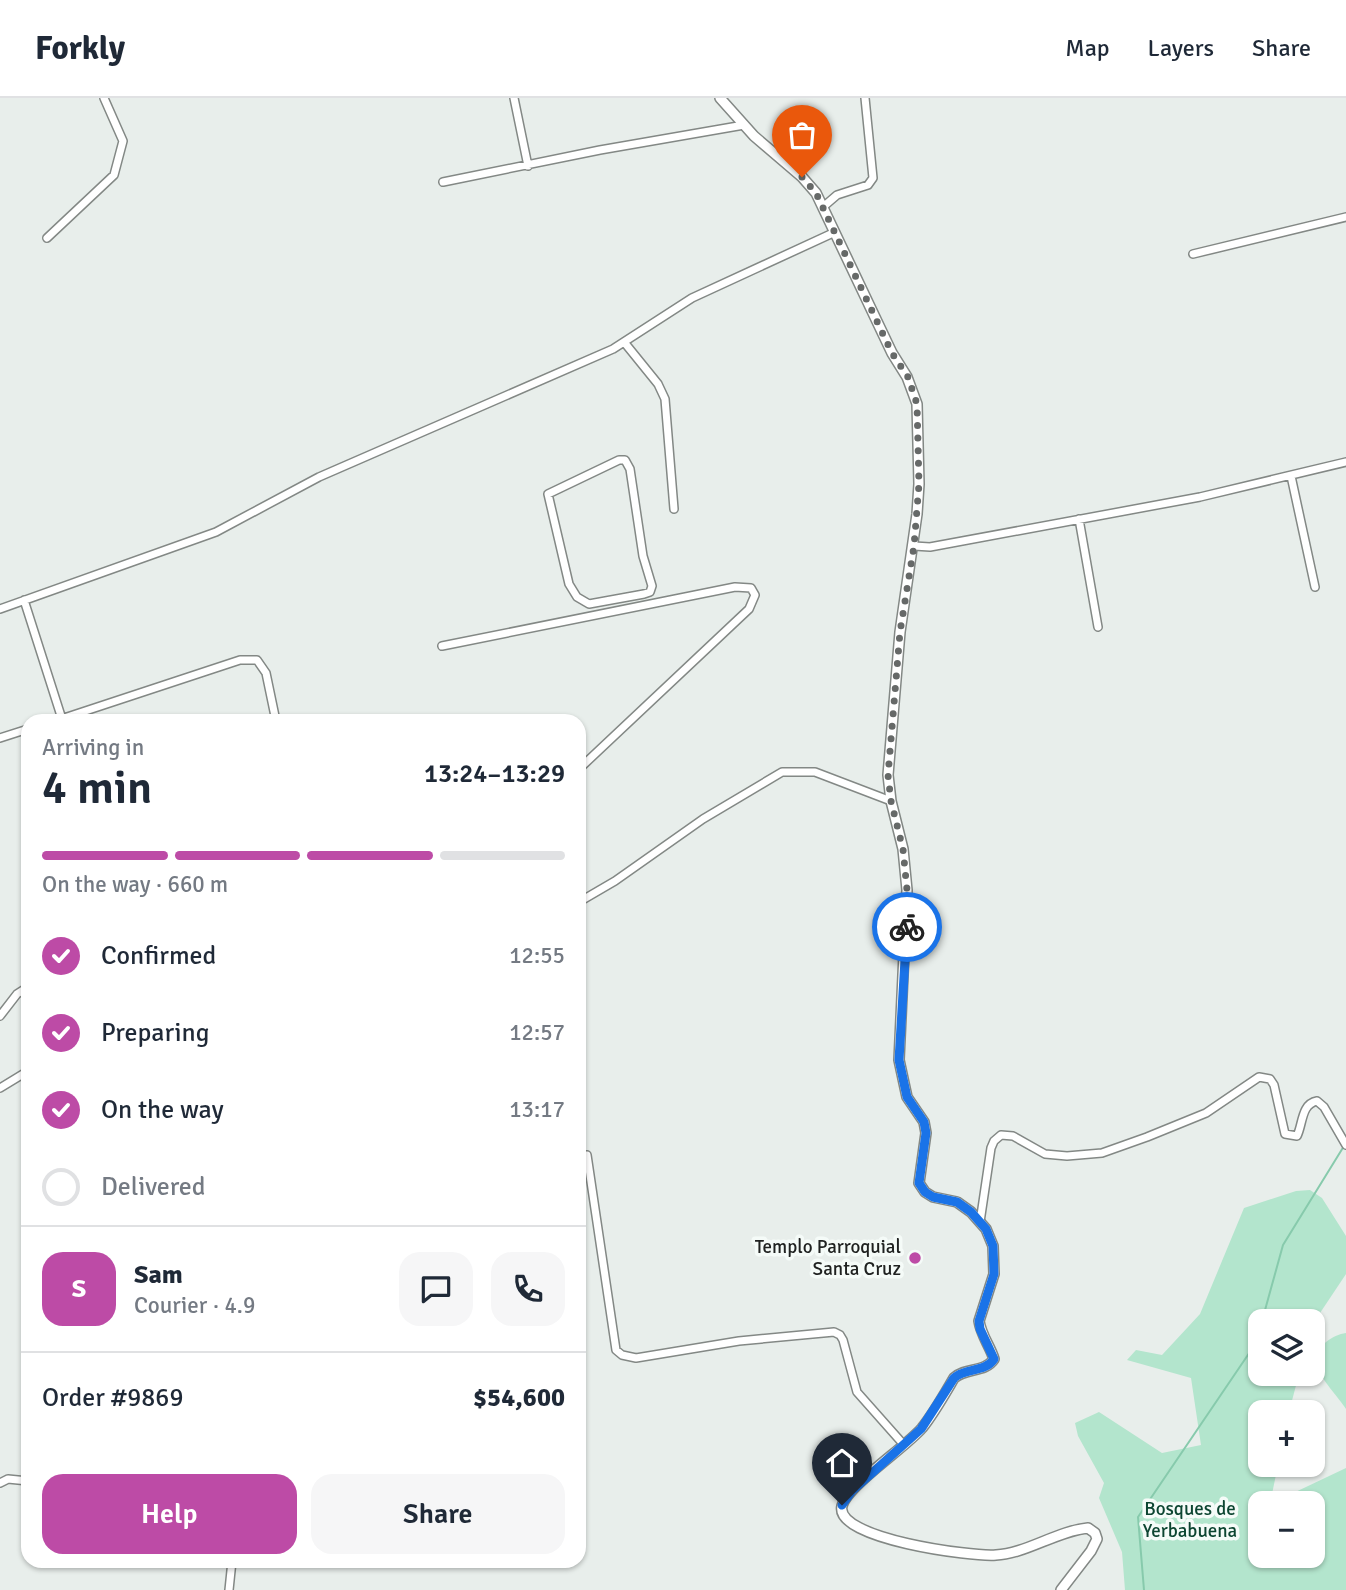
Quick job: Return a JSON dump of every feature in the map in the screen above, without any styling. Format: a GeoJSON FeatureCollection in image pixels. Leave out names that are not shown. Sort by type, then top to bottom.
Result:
{"type":"FeatureCollection","features":[{"type":"Feature","properties":{"kind":"street"},"geometry":{"type":"LineString","coordinates":[[47,238],[114,175],[123,141],[104,98]]}},
{"type":"Feature","properties":{"kind":"street"},"geometry":{"type":"LineString","coordinates":[[514,98],[528,166]]}},
{"type":"Feature","properties":{"kind":"street"},"geometry":{"type":"LineString","coordinates":[[720,98],[744,125],[810,185],[892,353],[914,391],[917,404],[919,484],[914,546],[905,592],[888,775],[891,801],[903,849],[908,899],[899,1060],[907,1097],[924,1122],[926,1133],[919,1183],[925,1192],[933,1197],[957,1202],[971,1212],[986,1229],[993,1246],[994,1274],[979,1321],[994,1359],[985,1368],[961,1372],[954,1378],[932,1414],[904,1445],[847,1498],[842,1505],[842,1512],[846,1520],[867,1533],[965,1555],[997,1555],[1088,1528],[1095,1533],[1095,1543],[1061,1590]]}},
{"type":"Feature","properties":{"kind":"street"},"geometry":{"type":"LineString","coordinates":[[822,207],[837,195],[868,185],[873,178],[865,98]]}},
{"type":"Feature","properties":{"kind":"street"},"geometry":{"type":"LineString","coordinates":[[443,182],[600,150],[744,125]]}},
{"type":"Feature","properties":{"kind":"street"},"geometry":{"type":"LineString","coordinates":[[1193,254],[1346,217]]}},
{"type":"Feature","properties":{"kind":"street"},"geometry":{"type":"LineString","coordinates":[[0,609],[216,532],[319,477],[583,362],[624,342],[692,298],[833,233]]}},
{"type":"Feature","properties":{"kind":"street"},"geometry":{"type":"LineString","coordinates":[[624,342],[658,384],[665,399],[674,509]]}},
{"type":"Feature","properties":{"kind":"street"},"geometry":{"type":"LineString","coordinates":[[619,460],[625,460],[630,469],[643,556],[652,586],[650,592],[608,601],[589,604],[582,602],[572,591],[548,494],[619,460]]}},
{"type":"Feature","properties":{"kind":"street"},"geometry":{"type":"LineString","coordinates":[[914,546],[930,547],[1199,497],[1346,462]]}},
{"type":"Feature","properties":{"kind":"street"},"geometry":{"type":"LineString","coordinates":[[1291,475],[1315,587]]}},
{"type":"Feature","properties":{"kind":"street"},"geometry":{"type":"LineString","coordinates":[[1079,519],[1098,626]]}},
{"type":"Feature","properties":{"kind":"street"},"geometry":{"type":"LineString","coordinates":[[442,646],[610,611],[745,586],[751,588],[755,595],[749,609],[586,762]]}},
{"type":"Feature","properties":{"kind":"street"},"geometry":{"type":"LineString","coordinates":[[24,600],[59,714]]}},
{"type":"Feature","properties":{"kind":"street"},"geometry":{"type":"LineString","coordinates":[[608,601],[610,611]]}},
{"type":"Feature","properties":{"kind":"street"},"geometry":{"type":"LineString","coordinates":[[79,714],[240,660],[257,660],[266,673],[275,714]]}},
{"type":"Feature","properties":{"kind":"street"},"geometry":{"type":"LineString","coordinates":[[0,738],[21,731]]}},
{"type":"Feature","properties":{"kind":"street"},"geometry":{"type":"LineString","coordinates":[[586,898],[615,881],[703,819],[782,772],[815,772],[891,801]]}},
{"type":"Feature","properties":{"kind":"street"},"geometry":{"type":"LineString","coordinates":[[0,1016],[21,991]]}},
{"type":"Feature","properties":{"kind":"street"},"geometry":{"type":"LineString","coordinates":[[0,1088],[21,1075]]}},
{"type":"Feature","properties":{"kind":"street"},"geometry":{"type":"LineString","coordinates":[[980,1222],[991,1148],[1001,1135],[1013,1136],[1045,1154],[1067,1156],[1102,1153],[1206,1113],[1259,1077],[1270,1079],[1274,1085],[1285,1134],[1294,1137],[1299,1134],[1306,1106],[1317,1101],[1324,1107],[1346,1145]]}},
{"type":"Feature","properties":{"kind":"street"},"geometry":{"type":"LineString","coordinates":[[587,1155],[616,1350],[636,1358],[726,1343],[834,1332],[843,1340],[857,1392],[904,1445]]}},
{"type":"Feature","properties":{"kind":"street"},"geometry":{"type":"LineString","coordinates":[[0,1482],[8,1479],[21,1480]]}},
{"type":"Feature","properties":{"kind":"street"},"geometry":{"type":"LineString","coordinates":[[229,1590],[231,1568]]}},
{"type":"Feature","properties":{"kind":"green space","name":"Bosques de Yerbabuena"},"geometry":{"type":"Polygon","coordinates":[[[1310,1190],[1322,1198],[1346,1236],[1346,1274],[1323,1309],[1248,1309],[1248,1386],[1296,1386],[1292,1400],[1248,1400],[1248,1477],[1276,1477],[1273,1491],[1248,1491],[1248,1568],[1325,1568],[1325,1491],[1298,1491],[1346,1468],[1346,1590],[1125,1590],[1122,1552],[1099,1498],[1104,1483],[1078,1436],[1075,1423],[1099,1412],[1162,1453],[1201,1445],[1191,1378],[1127,1360],[1136,1350],[1162,1355],[1200,1314],[1244,1208],[1296,1191],[1310,1190]]]}},
{"type":"Feature","properties":{"kind":"green space"},"geometry":{"type":"Polygon","coordinates":[[[1346,1333],[1346,1409],[1325,1381],[1325,1343],[1346,1333]]]}},
{"type":"Feature","properties":{"kind":"waterway"},"geometry":{"type":"LineString","coordinates":[[1265,1309],[1283,1245],[1344,1146]]}},
{"type":"Feature","properties":{"kind":"waterway"},"geometry":{"type":"LineString","coordinates":[[1144,1590],[1138,1517],[1248,1355]]}},
{"type":"Feature","properties":{"kind":"way so far"},"geometry":{"type":"LineString","coordinates":[[802,177],[816,193],[892,353],[908,377],[917,404],[917,514],[900,632],[888,775],[891,801],[903,849],[907,927]]}},
{"type":"Feature","properties":{"kind":"place","name":"Templo Parroquial Santa Cruz"},"geometry":{"type":"Point","coordinates":[915,1258]}},
{"type":"Feature","properties":{"kind":"route"},"geometry":{"type":"LineString","coordinates":[[842,1505],[852,1491],[921,1429],[954,1378],[961,1372],[985,1368],[994,1359],[979,1321],[994,1274],[993,1246],[986,1229],[971,1212],[957,1202],[933,1197],[925,1192],[919,1183],[926,1133],[924,1122],[907,1097],[899,1060],[907,927]]}}]}
